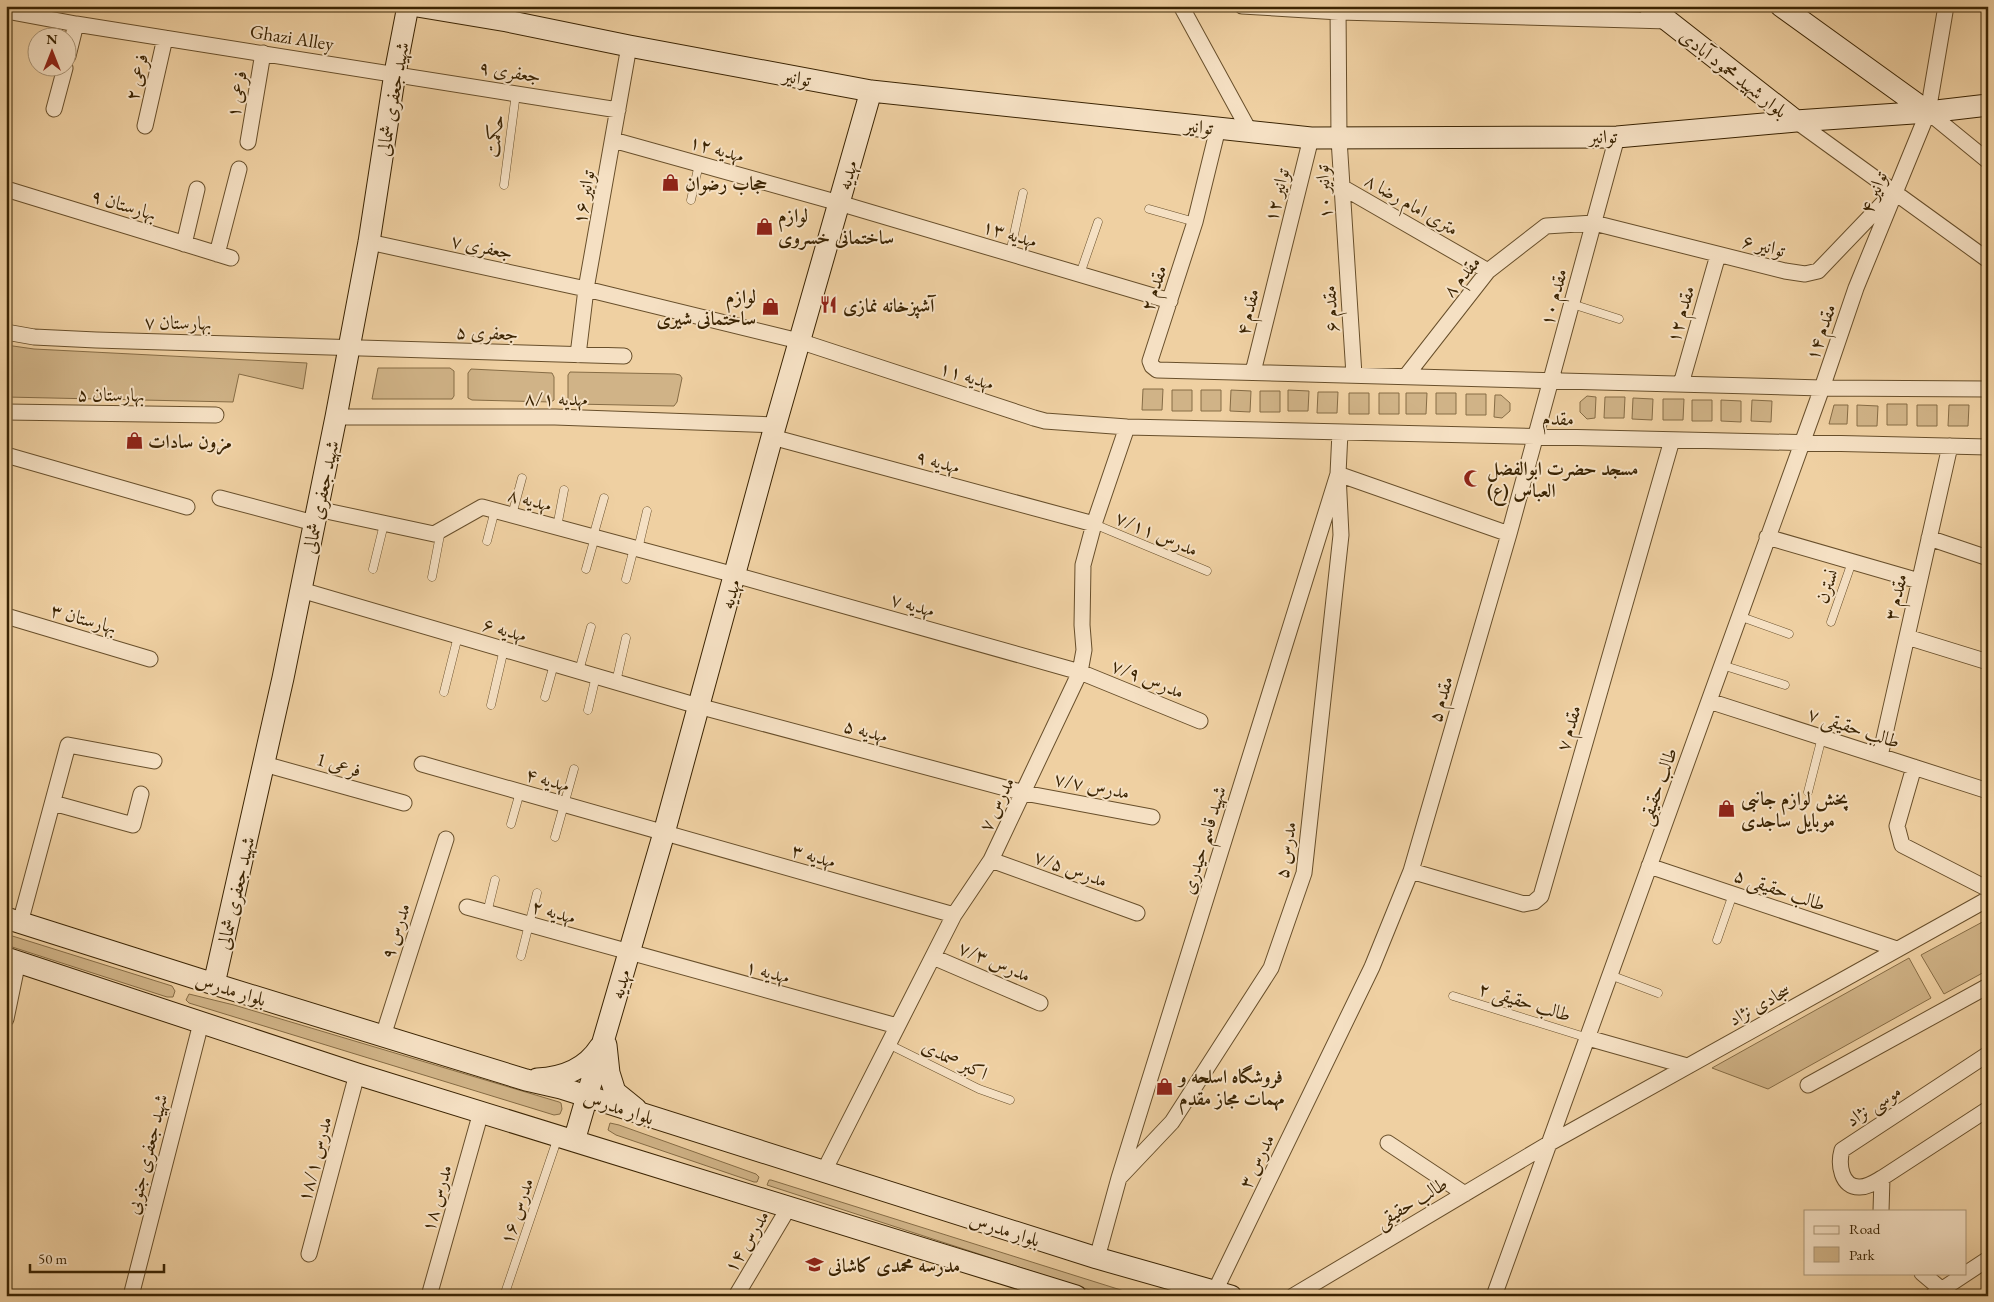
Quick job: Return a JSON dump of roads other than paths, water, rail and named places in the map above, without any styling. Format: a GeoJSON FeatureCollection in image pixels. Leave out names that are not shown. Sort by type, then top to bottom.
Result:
{"type":"FeatureCollection","features":[{"type":"Feature","properties":{"kind":"street","name":"شهید جعفری شمالی"},"geometry":{"type":"LineString","coordinates":[[214,984],[264,764],[336,416],[369,242],[395,73],[408,6]]}},
{"type":"Feature","properties":{"kind":"street","name":"توانیر"},"geometry":{"type":"LineString","coordinates":[[417,6],[508,13],[629,46],[871,91],[1311,138],[1617,136],[1928,112],[1988,105]]}},
{"type":"Feature","properties":{"kind":"street"},"geometry":{"type":"LineString","coordinates":[[1181,6],[1250,132]]}},
{"type":"Feature","properties":{"kind":"street"},"geometry":{"type":"LineString","coordinates":[[1242,6],[1668,21]]}},
{"type":"Feature","properties":{"kind":"street","name":"بلوار شهید محمود آبادی"},"geometry":{"type":"LineString","coordinates":[[1649,6],[1796,121]]}},
{"type":"Feature","properties":{"kind":"street"},"geometry":{"type":"LineString","coordinates":[[1781,6],[1803,13],[1988,161]]}},
{"type":"Feature","properties":{"kind":"street","name":"توانیر ۴"},"geometry":{"type":"LineString","coordinates":[[1856,288],[1894,191],[1928,112],[1946,6]]}},
{"type":"Feature","properties":{"kind":"street","name":"توانیر ۱۰"},"geometry":{"type":"LineString","coordinates":[[1339,9],[1339,139],[1346,242]]}},
{"type":"Feature","properties":{"kind":"street","name":"Ghazi Alley"},"geometry":{"type":"LineString","coordinates":[[6,11],[76,24],[395,73]]}},
{"type":"Feature","properties":{"kind":"street"},"geometry":{"type":"LineString","coordinates":[[75,28],[76,24]]}},
{"type":"Feature","properties":{"kind":"street","name":"فرعی ۲"},"geometry":{"type":"LineString","coordinates":[[145,126],[165,38]]}},
{"type":"Feature","properties":{"kind":"street","name":"توانیر ۱۶"},"geometry":{"type":"LineString","coordinates":[[578,355],[586,289],[629,46]]}},
{"type":"Feature","properties":{"kind":"street","name":"فرعی ۱"},"geometry":{"type":"LineString","coordinates":[[248,142],[263,53]]}},
{"type":"Feature","properties":{"kind":"street","name":"جعفری ۹"},"geometry":{"type":"LineString","coordinates":[[395,73],[618,110]]}},
{"type":"Feature","properties":{"kind":"street"},"geometry":{"type":"LineString","coordinates":[[54,109],[62,78]]}},
{"type":"Feature","properties":{"kind":"street","name":"مهدیه"},"geometry":{"type":"LineString","coordinates":[[566,1138],[587,1097],[607,1032],[664,833],[774,431],[871,91]]}},
{"type":"Feature","properties":{"kind":"street"},"geometry":{"type":"LineString","coordinates":[[1796,121],[1988,260]]}},
{"type":"Feature","properties":{"kind":"street","name":"مقدم ۲"},"geometry":{"type":"LineString","coordinates":[[1152,366],[1150,361],[1194,222],[1218,128]]}},
{"type":"Feature","properties":{"kind":"street","name":"مقدم ۱۰"},"geometry":{"type":"LineString","coordinates":[[1536,438],[1617,136]]}},
{"type":"Feature","properties":{"kind":"street","name":"توانیر ۱۲"},"geometry":{"type":"LineString","coordinates":[[1280,261],[1311,138]]}},
{"type":"Feature","properties":{"kind":"street","name":"مهدیه ۱۲"},"geometry":{"type":"LineString","coordinates":[[613,140],[839,203]]}},
{"type":"Feature","properties":{"kind":"street","name":"بهارستان ۹"},"geometry":{"type":"LineString","coordinates":[[6,189],[224,256],[239,169]]}},
{"type":"Feature","properties":{"kind":"street","name":"۸ متری امام رضا"},"geometry":{"type":"LineString","coordinates":[[1342,187],[1488,271]]}},
{"type":"Feature","properties":{"kind":"street"},"geometry":{"type":"LineString","coordinates":[[184,244],[197,189]]}},
{"type":"Feature","properties":{"kind":"street","name":"توانیر ۶"},"geometry":{"type":"LineString","coordinates":[[1594,223],[1785,272],[1805,274],[1818,271],[1894,191]]}},
{"type":"Feature","properties":{"kind":"street","name":"مهدیه ۱۳"},"geometry":{"type":"LineString","coordinates":[[839,203],[1170,301]]}},
{"type":"Feature","properties":{"kind":"street","name":"مقدم ۸"},"geometry":{"type":"LineString","coordinates":[[1406,376],[1488,271],[1546,226],[1594,223]]}},
{"type":"Feature","properties":{"kind":"street","name":"جعفری ۷"},"geometry":{"type":"LineString","coordinates":[[369,242],[586,289],[799,342]]}},
{"type":"Feature","properties":{"kind":"street","name":"مقدم ۶"},"geometry":{"type":"LineString","coordinates":[[1346,242],[1354,375]]}},
{"type":"Feature","properties":{"kind":"street","name":"مقدم ۱۲"},"geometry":{"type":"LineString","coordinates":[[1681,384],[1718,255]]}},
{"type":"Feature","properties":{"kind":"street","name":"مقدم ۴"},"geometry":{"type":"LineString","coordinates":[[1253,372],[1280,261]]}},
{"type":"Feature","properties":{"kind":"street","name":"مقدم ۱۴"},"geometry":{"type":"LineString","coordinates":[[1802,442],[1856,288]]}},
{"type":"Feature","properties":{"kind":"street","name":"بهارستان ۷"},"geometry":{"type":"LineString","coordinates":[[6,332],[34,337],[96,340],[349,347]]}},
{"type":"Feature","properties":{"kind":"street","name":"مهدیه ۱۱"},"geometry":{"type":"LineString","coordinates":[[799,342],[1045,421],[1127,428]]}},
{"type":"Feature","properties":{"kind":"street","name":"جعفری ۵"},"geometry":{"type":"LineString","coordinates":[[349,347],[624,356]]}},
{"type":"Feature","properties":{"kind":"street","name":"مقدم"},"geometry":{"type":"LineString","coordinates":[[1152,366],[1157,370],[1406,376],[1552,382],[1822,388],[1988,389]]}},
{"type":"Feature","properties":{"kind":"street","name":"بهارستان ۵"},"geometry":{"type":"LineString","coordinates":[[6,412],[216,415]]}},
{"type":"Feature","properties":{"kind":"street","name":"مهدیه ۸/۱"},"geometry":{"type":"LineString","coordinates":[[336,416],[555,417],[774,431]]}},
{"type":"Feature","properties":{"kind":"street","name":"مقدم"},"geometry":{"type":"LineString","coordinates":[[1127,428],[1988,447]]}},
{"type":"Feature","properties":{"kind":"street","name":"مدرس ۷"},"geometry":{"type":"LineString","coordinates":[[824,1171],[954,915],[991,860],[1080,672],[1084,650],[1082,625],[1083,565],[1094,524],[1127,428]]}},
{"type":"Feature","properties":{"kind":"street","name":"مهدیه ۹"},"geometry":{"type":"LineString","coordinates":[[774,431],[1094,524]]}},
{"type":"Feature","properties":{"kind":"street","name":"شهید قاسم حیدری"},"geometry":{"type":"LineString","coordinates":[[1096,1258],[1119,1178],[1338,474],[1340,432]]}},
{"type":"Feature","properties":{"kind":"street","name":"مقدم ۵"},"geometry":{"type":"LineString","coordinates":[[1372,967],[1411,872],[1536,438]]}},
{"type":"Feature","properties":{"kind":"street","name":"مقدم ۷"},"geometry":{"type":"LineString","coordinates":[[1411,872],[1524,904],[1534,902],[1541,896],[1672,440]]}},
{"type":"Feature","properties":{"kind":"street","name":"طالب حقیقی"},"geometry":{"type":"LineString","coordinates":[[1494,1296],[1802,442]]}},
{"type":"Feature","properties":{"kind":"street","name":"مقدم ۳"},"geometry":{"type":"LineString","coordinates":[[1880,756],[1950,446]]}},
{"type":"Feature","properties":{"kind":"street"},"geometry":{"type":"LineString","coordinates":[[6,455],[186,507]]}},
{"type":"Feature","properties":{"kind":"street"},"geometry":{"type":"LineString","coordinates":[[1338,474],[1509,534]]}},
{"type":"Feature","properties":{"kind":"street","name":"مدرس ۵"},"geometry":{"type":"LineString","coordinates":[[1119,1178],[1172,1122],[1272,968],[1304,873],[1341,536],[1338,474]]}},
{"type":"Feature","properties":{"kind":"street","name":"مهدیه ۸"},"geometry":{"type":"LineString","coordinates":[[220,498],[316,516],[384,524],[434,534],[482,507],[735,575]]}},
{"type":"Feature","properties":{"kind":"street"},"geometry":{"type":"LineString","coordinates":[[1767,537],[1919,581]]}},
{"type":"Feature","properties":{"kind":"street"},"geometry":{"type":"LineString","coordinates":[[1929,538],[1988,558]]}},
{"type":"Feature","properties":{"kind":"street","name":"مهدیه ۷"},"geometry":{"type":"LineString","coordinates":[[735,575],[1080,672]]}},
{"type":"Feature","properties":{"kind":"street","name":"مهدیه ۶"},"geometry":{"type":"LineString","coordinates":[[301,590],[698,706]]}},
{"type":"Feature","properties":{"kind":"street","name":"بهارستان ۳"},"geometry":{"type":"LineString","coordinates":[[6,616],[150,658]]}},
{"type":"Feature","properties":{"kind":"street"},"geometry":{"type":"LineString","coordinates":[[1907,637],[1988,662]]}},
{"type":"Feature","properties":{"kind":"street","name":"مدرس ۷/۹"},"geometry":{"type":"LineString","coordinates":[[1080,672],[1200,721]]}},
{"type":"Feature","properties":{"kind":"street","name":"طالب حقیقی ۷"},"geometry":{"type":"LineString","coordinates":[[1708,701],[1988,791]]}},
{"type":"Feature","properties":{"kind":"street","name":"مهدیه ۵"},"geometry":{"type":"LineString","coordinates":[[698,706],[1024,793]]}},
{"type":"Feature","properties":{"kind":"street"},"geometry":{"type":"LineString","coordinates":[[13,920],[53,803],[68,745],[154,762]]}},
{"type":"Feature","properties":{"kind":"street","name":"فرعی 1"},"geometry":{"type":"LineString","coordinates":[[264,764],[404,803]]}},
{"type":"Feature","properties":{"kind":"street","name":"مهدیه ۴"},"geometry":{"type":"LineString","coordinates":[[422,764],[664,833]]}},
{"type":"Feature","properties":{"kind":"street"},"geometry":{"type":"LineString","coordinates":[[1914,767],[1897,826],[1902,845],[1988,889]]}},
{"type":"Feature","properties":{"kind":"street","name":"مدرس ۷/۷"},"geometry":{"type":"LineString","coordinates":[[1024,793],[1152,817]]}},
{"type":"Feature","properties":{"kind":"street"},"geometry":{"type":"LineString","coordinates":[[53,803],[133,825],[142,794]]}},
{"type":"Feature","properties":{"kind":"street","name":"مهدیه ۳"},"geometry":{"type":"LineString","coordinates":[[664,833],[954,915]]}},
{"type":"Feature","properties":{"kind":"street","name":"مدرس ۹"},"geometry":{"type":"LineString","coordinates":[[382,1036],[446,839]]}},
{"type":"Feature","properties":{"kind":"street","name":"مدرس ۷/۵"},"geometry":{"type":"LineString","coordinates":[[991,860],[1137,913]]}},
{"type":"Feature","properties":{"kind":"street","name":"طالب حقیقی ۵"},"geometry":{"type":"LineString","coordinates":[[1650,866],[1897,950]]}},
{"type":"Feature","properties":{"kind":"street","name":"سجادی نژاد"},"geometry":{"type":"LineString","coordinates":[[1550,1144],[1988,899]]}},
{"type":"Feature","properties":{"kind":"street","name":"مهدیه ۲"},"geometry":{"type":"LineString","coordinates":[[467,907],[629,953]]}},
{"type":"Feature","properties":{"kind":"street","name":"بلوار مدرس"},"geometry":{"type":"LineString","coordinates":[[13,920],[382,1036],[642,1114],[1096,1258],[1223,1294]]}},
{"type":"Feature","properties":{"kind":"street","name":"مهدیه ۱"},"geometry":{"type":"LineString","coordinates":[[629,953],[897,1026]]}},
{"type":"Feature","properties":{"kind":"street","name":"مدرس ۷/۳"},"geometry":{"type":"LineString","coordinates":[[933,957],[1040,1003]]}},
{"type":"Feature","properties":{"kind":"street"},"geometry":{"type":"LineString","coordinates":[[6,1019],[12,959],[357,1074],[789,1207],[1048,1292],[1076,1296]]}},
{"type":"Feature","properties":{"kind":"street","name":"مدرس ۳"},"geometry":{"type":"LineString","coordinates":[[1223,1294],[1372,967]]}},
{"type":"Feature","properties":{"kind":"street"},"geometry":{"type":"LineString","coordinates":[[1808,1085],[1988,986]]}},
{"type":"Feature","properties":{"kind":"street","name":"شهید جعفری جنوبی"},"geometry":{"type":"LineString","coordinates":[[131,1296],[200,1023]]}},
{"type":"Feature","properties":{"kind":"street"},"geometry":{"type":"LineString","coordinates":[[526,1080],[568,1074],[586,1063],[600,1048],[607,1032]]}},
{"type":"Feature","properties":{"kind":"street"},"geometry":{"type":"LineString","coordinates":[[607,1032],[606,1058],[615,1092],[642,1114]]}},
{"type":"Feature","properties":{"kind":"street"},"geometry":{"type":"LineString","coordinates":[[1588,1038],[1688,1066]]}},
{"type":"Feature","properties":{"kind":"street","name":"موسی نژاد"},"geometry":{"type":"LineString","coordinates":[[1988,1054],[1842,1150],[1839,1159],[1841,1169],[1849,1185],[1858,1188],[1866,1186],[1882,1178],[1988,1109]]}},
{"type":"Feature","properties":{"kind":"street","name":"مدرس ۱۸/۱"},"geometry":{"type":"LineString","coordinates":[[309,1254],[357,1074]]}},
{"type":"Feature","properties":{"kind":"street","name":"مدرس ۱۸"},"geometry":{"type":"LineString","coordinates":[[429,1296],[480,1112]]}},
{"type":"Feature","properties":{"kind":"street"},"geometry":{"type":"LineString","coordinates":[[1388,1143],[1465,1194]]}},
{"type":"Feature","properties":{"kind":"street","name":"طالب حقیقی"},"geometry":{"type":"LineString","coordinates":[[1293,1296],[1550,1144]]}},
{"type":"Feature","properties":{"kind":"street"},"geometry":{"type":"LineString","coordinates":[[1881,1210],[1882,1178]]}},
{"type":"Feature","properties":{"kind":"street","name":"مدرس ۱۴"},"geometry":{"type":"LineString","coordinates":[[736,1296],[789,1207]]}},
{"type":"Feature","properties":{"kind":"street"},"geometry":{"type":"LineString","coordinates":[[1966,1273],[1988,1259]]}},
{"type":"Feature","properties":{"kind":"street"},"geometry":{"type":"LineString","coordinates":[[1923,1274],[1936,1292],[1964,1274]]}},
{"type":"Feature","properties":{"kind":"lane","name":"حکمت"},"geometry":{"type":"LineString","coordinates":[[504,185],[516,93]]}},
{"type":"Feature","properties":{"kind":"lane"},"geometry":{"type":"LineString","coordinates":[[691,200],[699,164]]}},
{"type":"Feature","properties":{"kind":"lane"},"geometry":{"type":"LineString","coordinates":[[1010,253],[1023,193]]}},
{"type":"Feature","properties":{"kind":"lane"},"geometry":{"type":"LineString","coordinates":[[1149,209],[1194,222]]}},
{"type":"Feature","properties":{"kind":"lane"},"geometry":{"type":"LineString","coordinates":[[1080,274],[1098,222]]}},
{"type":"Feature","properties":{"kind":"lane"},"geometry":{"type":"LineString","coordinates":[[1572,304],[1619,319]]}},
{"type":"Feature","properties":{"kind":"lane"},"geometry":{"type":"LineString","coordinates":[[512,515],[522,478]]}},
{"type":"Feature","properties":{"kind":"lane"},"geometry":{"type":"LineString","coordinates":[[556,527],[564,490]]}},
{"type":"Feature","properties":{"kind":"lane"},"geometry":{"type":"LineString","coordinates":[[586,569],[604,498]]}},
{"type":"Feature","properties":{"kind":"lane"},"geometry":{"type":"LineString","coordinates":[[487,541],[494,510]]}},
{"type":"Feature","properties":{"kind":"lane"},"geometry":{"type":"LineString","coordinates":[[626,579],[647,510]]}},
{"type":"Feature","properties":{"kind":"lane"},"geometry":{"type":"LineString","coordinates":[[373,569],[384,524]]}},
{"type":"Feature","properties":{"kind":"lane","name":"مدرس ۷/۱۱"},"geometry":{"type":"LineString","coordinates":[[1094,524],[1207,571]]}},
{"type":"Feature","properties":{"kind":"lane"},"geometry":{"type":"LineString","coordinates":[[432,577],[441,530]]}},
{"type":"Feature","properties":{"kind":"lane","name":"نسترن"},"geometry":{"type":"LineString","coordinates":[[1831,622],[1852,562]]}},
{"type":"Feature","properties":{"kind":"lane"},"geometry":{"type":"LineString","coordinates":[[1739,616],[1789,634]]}},
{"type":"Feature","properties":{"kind":"lane"},"geometry":{"type":"LineString","coordinates":[[579,671],[591,626]]}},
{"type":"Feature","properties":{"kind":"lane"},"geometry":{"type":"LineString","coordinates":[[444,692],[458,636]]}},
{"type":"Feature","properties":{"kind":"lane"},"geometry":{"type":"LineString","coordinates":[[616,682],[626,638]]}},
{"type":"Feature","properties":{"kind":"lane"},"geometry":{"type":"LineString","coordinates":[[491,704],[504,649]]}},
{"type":"Feature","properties":{"kind":"lane"},"geometry":{"type":"LineString","coordinates":[[545,697],[554,664]]}},
{"type":"Feature","properties":{"kind":"lane"},"geometry":{"type":"LineString","coordinates":[[1722,665],[1785,685]]}},
{"type":"Feature","properties":{"kind":"lane"},"geometry":{"type":"LineString","coordinates":[[588,710],[596,676]]}},
{"type":"Feature","properties":{"kind":"lane"},"geometry":{"type":"LineString","coordinates":[[1808,792],[1822,737]]}},
{"type":"Feature","properties":{"kind":"lane"},"geometry":{"type":"LineString","coordinates":[[555,837],[574,770]]}},
{"type":"Feature","properties":{"kind":"lane"},"geometry":{"type":"LineString","coordinates":[[511,824],[520,792]]}},
{"type":"Feature","properties":{"kind":"lane"},"geometry":{"type":"LineString","coordinates":[[487,913],[495,880]]}},
{"type":"Feature","properties":{"kind":"lane"},"geometry":{"type":"LineString","coordinates":[[521,956],[537,892]]}},
{"type":"Feature","properties":{"kind":"lane"},"geometry":{"type":"LineString","coordinates":[[1717,940],[1733,894]]}},
{"type":"Feature","properties":{"kind":"lane"},"geometry":{"type":"LineString","coordinates":[[1610,975],[1658,993]]}},
{"type":"Feature","properties":{"kind":"lane","name":"طالب حقیقی ۲"},"geometry":{"type":"LineString","coordinates":[[1453,996],[1588,1038]]}},
{"type":"Feature","properties":{"kind":"lane","name":"اکبر صمدی"},"geometry":{"type":"LineString","coordinates":[[888,1044],[979,1089],[1010,1100]]}},
{"type":"Feature","properties":{"kind":"lane","name":"مدرس ۱۶"},"geometry":{"type":"LineString","coordinates":[[504,1296],[566,1138]]}},
{"type":"Feature","properties":{"kind":"place","name":"حجاب رضوان"},"geometry":{"type":"Point","coordinates":[671,183]}},
{"type":"Feature","properties":{"kind":"place","name":"لوازم ساختمانی خسروی"},"geometry":{"type":"Point","coordinates":[764,226]}},
{"type":"Feature","properties":{"kind":"place","name":"آشپزخانه نمازی"},"geometry":{"type":"Point","coordinates":[829,305]}},
{"type":"Feature","properties":{"kind":"place","name":"لوازم ساختمانی شیری"},"geometry":{"type":"Point","coordinates":[770,307]}},
{"type":"Feature","properties":{"kind":"place","name":"مزون سادات"},"geometry":{"type":"Point","coordinates":[134,441]}},
{"type":"Feature","properties":{"kind":"place","name":"مسجد حضرت ابوالفضل العباس (ع)"},"geometry":{"type":"Point","coordinates":[1473,479]}},
{"type":"Feature","properties":{"kind":"place","name":"پخش لوازم جانبی موبایل ساجدی"},"geometry":{"type":"Point","coordinates":[1727,809]}},
{"type":"Feature","properties":{"kind":"place","name":"فروشگاه اسلحه و مهمات مجاز مقدم"},"geometry":{"type":"Point","coordinates":[1165,1087]}},
{"type":"Feature","properties":{"kind":"place","name":"مدرسه محمدی کاشانی"},"geometry":{"type":"Point","coordinates":[814,1265]}}]}
